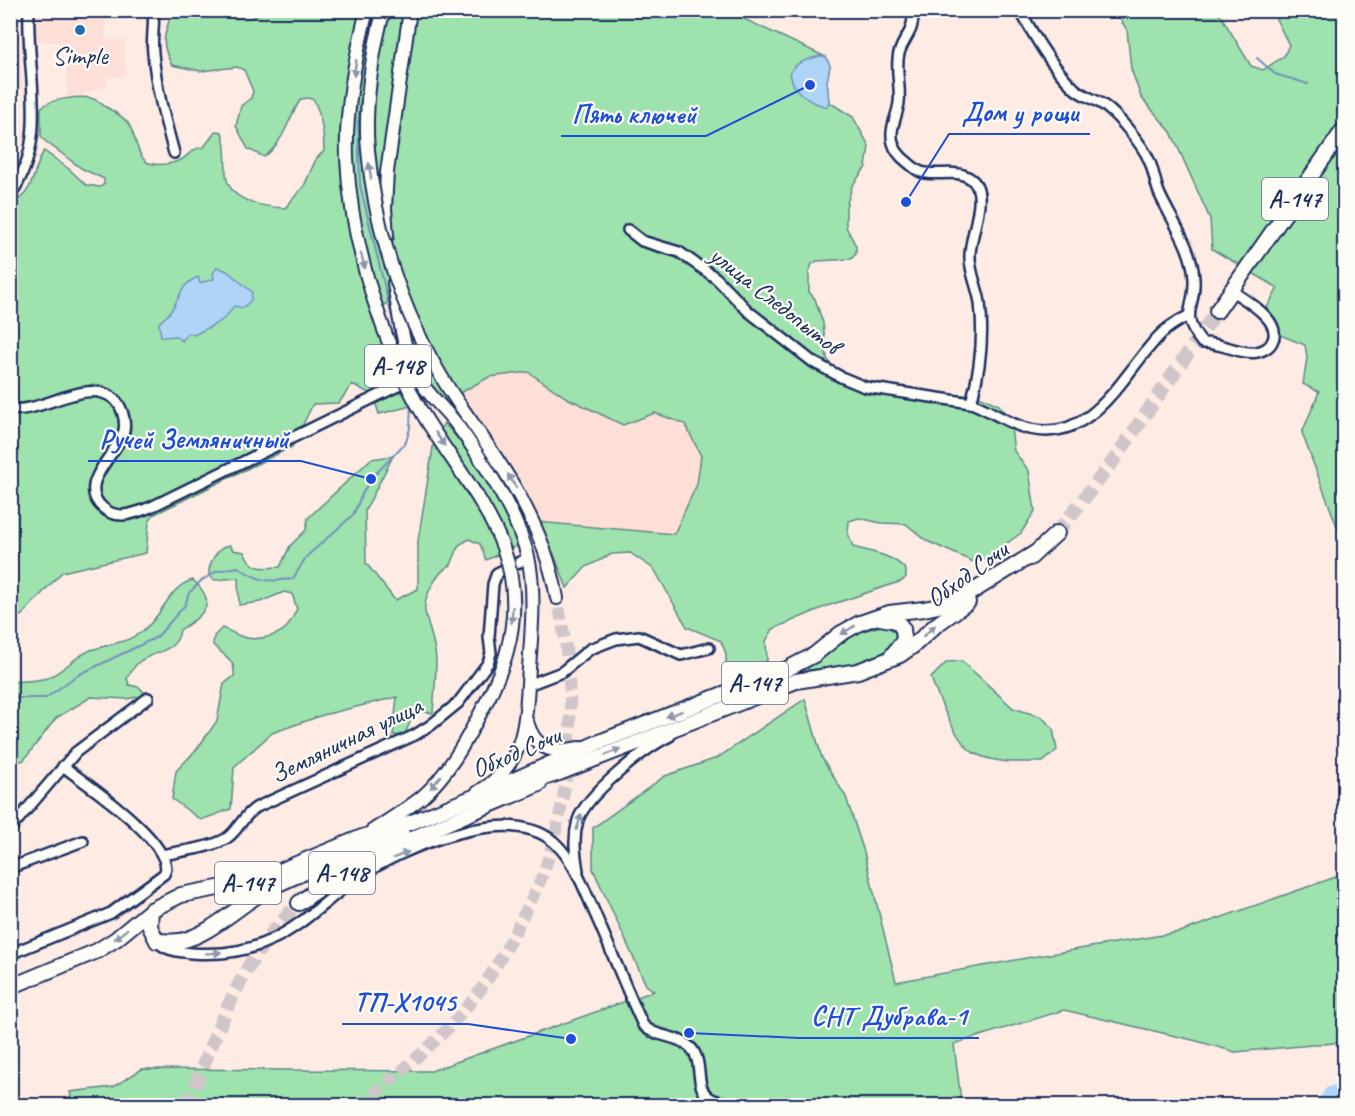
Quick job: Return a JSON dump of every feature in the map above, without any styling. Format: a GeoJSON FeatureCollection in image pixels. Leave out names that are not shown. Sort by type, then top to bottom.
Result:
{"type":"FeatureCollection","features":[{"type":"Feature","properties":{"kind":"highway","name":"А-147"},"geometry":{"type":"LineString","coordinates":[[1217,311],[1344,129]]}},
{"type":"Feature","properties":{"kind":"highway","name":"Обход Сочи"},"geometry":{"type":"LineString","coordinates":[[559,773],[796,681],[848,673],[886,661],[908,651],[936,625],[1019,568],[1057,533]]}},
{"type":"Feature","properties":{"kind":"highway","name":"Обход Сочи"},"geometry":{"type":"LineString","coordinates":[[10,987],[97,951],[116,939],[151,910],[170,900],[194,891],[255,880],[362,837],[412,822],[508,783],[597,742],[740,690],[814,655],[849,629],[875,618],[889,613],[948,604],[1035,553]]}},
{"type":"Feature","properties":{"kind":"highway"},"geometry":{"type":"LineString","coordinates":[[875,618],[897,621],[905,635],[902,645],[886,661]]}},
{"type":"Feature","properties":{"kind":"highway","name":"А-147"},"geometry":{"type":"LineString","coordinates":[[389,849],[537,785],[559,773]]}},
{"type":"Feature","properties":{"kind":"highway","name":"А-147"},"geometry":{"type":"LineString","coordinates":[[157,941],[178,942],[189,939],[214,926],[256,896],[287,880],[559,773]]}},
{"type":"Feature","properties":{"kind":"highway","name":"А-148"},"geometry":{"type":"LineString","coordinates":[[298,903],[358,864],[389,849]]}},
{"type":"Feature","properties":{"kind":"highway"},"geometry":{"type":"LineString","coordinates":[[151,910],[150,927],[157,941]]}},
{"type":"Feature","properties":{"kind":"main road","name":"А-148"},"geometry":{"type":"LineString","coordinates":[[362,837],[408,808],[431,788],[451,764],[489,697],[501,669],[511,629],[513,590],[506,553],[489,515],[424,416],[394,356],[362,257],[350,197],[347,130],[357,54],[367,10]]}},
{"type":"Feature","properties":{"kind":"main road","name":"А-148"},"geometry":{"type":"LineString","coordinates":[[384,10],[376,41],[367,127],[370,173],[389,253],[412,320],[429,356],[456,401],[509,476],[527,508],[548,560],[557,598]]}},
{"type":"Feature","properties":{"kind":"main road"},"geometry":{"type":"LineString","coordinates":[[410,10],[387,172],[386,230],[410,360],[425,388],[454,421],[482,464],[514,519],[528,558],[532,618],[526,721]]}},
{"type":"Feature","properties":{"kind":"main road","name":"А-147"},"geometry":{"type":"LineString","coordinates":[[526,721],[533,738],[547,748],[565,751],[597,742]]}},
{"type":"Feature","properties":{"kind":"main road","name":"А-147"},"geometry":{"type":"LineString","coordinates":[[465,800],[486,788],[511,762],[519,747],[526,721]]}},
{"type":"Feature","properties":{"kind":"street"},"geometry":{"type":"LineString","coordinates":[[10,196],[24,174],[33,141],[29,10]]}},
{"type":"Feature","properties":{"kind":"street"},"geometry":{"type":"LineString","coordinates":[[153,10],[152,39],[156,88],[174,153]]}},
{"type":"Feature","properties":{"kind":"street"},"geometry":{"type":"LineString","coordinates":[[913,10],[912,32],[903,45],[898,61],[899,103],[892,137],[895,149],[917,170],[971,178],[978,191],[979,208],[969,259],[980,303],[981,340],[971,403]]}},
{"type":"Feature","properties":{"kind":"street"},"geometry":{"type":"LineString","coordinates":[[1020,10],[1034,37],[1064,77],[1076,90],[1106,106],[1145,152],[1160,194],[1194,271],[1194,289],[1188,316],[1192,329],[1202,343],[1217,343],[1249,352],[1264,350],[1273,341],[1274,336],[1270,323],[1260,310],[1232,291]]}},
{"type":"Feature","properties":{"kind":"street","name":"улица Следопытов"},"geometry":{"type":"LineString","coordinates":[[628,230],[642,241],[679,252],[716,278],[748,311],[813,362],[841,377],[865,387],[971,403],[1030,429],[1052,430],[1083,422],[1112,394],[1162,334],[1188,316]]}},
{"type":"Feature","properties":{"kind":"street"},"geometry":{"type":"LineString","coordinates":[[10,409],[31,408],[89,391],[112,397],[122,412],[124,431],[100,469],[95,480],[94,492],[97,502],[104,509],[123,516],[151,507],[417,376]]}},
{"type":"Feature","properties":{"kind":"street","name":"Земляничная улица"},"geometry":{"type":"LineString","coordinates":[[162,855],[220,842],[232,834],[242,819],[257,807],[406,739],[431,725],[458,703],[488,663],[491,653],[489,637],[493,584],[497,573],[528,558]]}},
{"type":"Feature","properties":{"kind":"street"},"geometry":{"type":"LineString","coordinates":[[528,685],[569,668],[590,649],[616,639],[639,636],[681,655],[709,648]]}},
{"type":"Feature","properties":{"kind":"street"},"geometry":{"type":"LineString","coordinates":[[10,829],[76,752],[147,698]]}},
{"type":"Feature","properties":{"kind":"street","name":"А-147"},"geometry":{"type":"LineString","coordinates":[[580,879],[574,846],[579,818],[587,804],[650,748],[702,721],[714,712]]}},
{"type":"Feature","properties":{"kind":"street"},"geometry":{"type":"LineString","coordinates":[[10,954],[111,913],[164,874],[166,865],[162,855],[140,828],[100,793],[63,766]]}},
{"type":"Feature","properties":{"kind":"street","name":"А-147"},"geometry":{"type":"LineString","coordinates":[[157,941],[166,949],[201,954],[235,951],[263,943],[292,928],[353,881],[379,865],[453,834],[486,827],[519,827],[546,836],[564,853],[580,879]]}},
{"type":"Feature","properties":{"kind":"street"},"geometry":{"type":"LineString","coordinates":[[10,868],[83,841]]}},
{"type":"Feature","properties":{"kind":"street"},"geometry":{"type":"LineString","coordinates":[[580,879],[643,1025],[652,1031],[680,1040],[691,1048],[698,1062],[702,1090],[716,1101],[738,1106]]}},
{"type":"Feature","properties":{"kind":"shaded area"},"geometry":{"type":"Polygon","coordinates":[[[10,11],[15,11],[15,30],[20,44],[23,87],[11,98],[10,11]]]}},
{"type":"Feature","properties":{"kind":"shaded area"},"geometry":{"type":"Polygon","coordinates":[[[37,11],[105,11],[106,41],[124,40],[125,76],[107,77],[107,86],[67,99],[67,43],[36,40],[37,11]]]}},
{"type":"Feature","properties":{"kind":"shaded area"},"geometry":{"type":"Polygon","coordinates":[[[528,372],[567,398],[623,425],[655,413],[685,424],[701,456],[697,484],[674,534],[537,522],[449,399],[489,377],[528,372]]]}},
{"type":"Feature","properties":{"kind":"green space"},"geometry":{"type":"Polygon","coordinates":[[[265,10],[732,11],[731,13],[826,57],[830,66],[827,81],[829,102],[853,117],[869,146],[866,167],[852,186],[846,207],[846,227],[856,246],[856,254],[851,259],[817,261],[812,264],[809,272],[809,292],[815,299],[823,323],[827,359],[834,368],[874,385],[935,395],[977,395],[999,405],[1007,415],[1014,451],[1029,471],[1035,511],[1021,533],[978,564],[927,541],[906,524],[881,523],[859,518],[849,521],[848,533],[853,547],[895,561],[906,570],[906,577],[902,581],[827,606],[773,629],[766,641],[767,661],[726,683],[726,654],[721,641],[687,627],[654,569],[630,553],[612,554],[586,567],[567,588],[553,552],[537,522],[674,534],[697,484],[701,456],[685,424],[655,413],[623,425],[567,398],[528,372],[489,377],[449,399],[379,414],[373,395],[352,384],[339,403],[313,404],[292,447],[153,515],[149,522],[146,553],[62,572],[22,615],[11,621],[11,202],[19,199],[29,188],[44,151],[86,185],[100,187],[104,184],[104,179],[81,168],[45,141],[41,136],[41,108],[51,102],[66,99],[82,97],[96,100],[120,115],[128,123],[145,161],[153,164],[173,163],[181,160],[193,150],[204,147],[216,131],[222,132],[226,174],[233,191],[248,201],[285,208],[304,186],[316,159],[324,151],[322,125],[314,100],[301,99],[281,138],[264,157],[248,149],[236,126],[241,106],[251,98],[253,91],[244,70],[237,67],[201,71],[172,65],[165,46],[166,29],[171,16],[210,14],[245,19],[259,15],[265,10]],[[391,297],[376,318],[381,342],[401,346],[391,297]]]}},
{"type":"Feature","properties":{"kind":"green space"},"geometry":{"type":"Polygon","coordinates":[[[1115,11],[1218,11],[1251,66],[1263,70],[1284,56],[1289,45],[1272,11],[1344,11],[1344,545],[1302,433],[1319,392],[1303,384],[1307,358],[1305,345],[1280,335],[1266,309],[1278,288],[1212,249],[1210,219],[1171,132],[1141,97],[1131,69],[1127,30],[1115,11]]]}},
{"type":"Feature","properties":{"kind":"green space"},"geometry":{"type":"Polygon","coordinates":[[[444,423],[495,482],[519,545],[486,560],[480,544],[469,539],[459,545],[451,565],[441,572],[432,585],[426,599],[425,611],[436,655],[433,713],[415,711],[404,736],[393,735],[397,697],[323,715],[272,733],[234,767],[231,809],[201,820],[172,799],[176,771],[197,749],[217,721],[224,684],[234,676],[231,662],[213,645],[214,636],[222,628],[252,639],[271,636],[287,627],[297,609],[292,594],[284,592],[260,602],[239,605],[238,578],[215,580],[209,576],[214,556],[225,546],[230,545],[233,550],[244,552],[251,562],[259,567],[280,567],[290,546],[306,530],[308,518],[371,459],[393,456],[365,511],[366,563],[395,600],[418,589],[418,541],[434,441],[444,423]]]}},
{"type":"Feature","properties":{"kind":"green space"},"geometry":{"type":"Polygon","coordinates":[[[193,580],[205,596],[207,602],[205,608],[196,619],[180,630],[175,643],[145,658],[134,668],[127,678],[129,685],[139,687],[144,692],[141,696],[127,699],[91,697],[56,718],[24,760],[11,765],[11,682],[47,678],[85,653],[133,637],[152,622],[178,588],[193,580]]]}},
{"type":"Feature","properties":{"kind":"green space"},"geometry":{"type":"Polygon","coordinates":[[[885,625],[895,632],[896,642],[880,656],[853,665],[808,670],[808,666],[859,632],[885,625]]]}},
{"type":"Feature","properties":{"kind":"green space"},"geometry":{"type":"Polygon","coordinates":[[[962,661],[1013,708],[1042,717],[1053,729],[1057,750],[1043,762],[1017,762],[982,757],[968,748],[949,719],[931,678],[947,662],[962,661]]]}},
{"type":"Feature","properties":{"kind":"green space"},"geometry":{"type":"Polygon","coordinates":[[[805,699],[822,758],[846,797],[864,852],[896,982],[1180,932],[1344,874],[1344,1042],[1235,1052],[1064,1010],[954,1044],[961,1101],[953,1106],[73,1106],[70,1092],[113,1087],[142,1069],[431,1071],[654,991],[646,985],[593,869],[593,828],[665,776],[717,758],[805,699]]]}},
{"type":"Feature","properties":{"kind":"water"},"geometry":{"type":"Polygon","coordinates":[[[820,56],[826,57],[830,66],[827,81],[829,102],[827,107],[803,96],[795,87],[790,74],[798,64],[820,56]]]}},
{"type":"Feature","properties":{"kind":"water"},"geometry":{"type":"Polygon","coordinates":[[[217,267],[227,271],[252,292],[251,300],[243,308],[234,306],[219,322],[194,335],[188,333],[182,341],[175,336],[161,336],[159,323],[174,307],[187,284],[198,277],[200,283],[214,279],[213,274],[217,267]]]}},
{"type":"Feature","properties":{"kind":"waterway"},"geometry":{"type":"LineString","coordinates":[[368,55],[370,31],[376,10]]}},
{"type":"Feature","properties":{"kind":"waterway"},"geometry":{"type":"LineString","coordinates":[[1257,58],[1275,74],[1308,84]]}},
{"type":"Feature","properties":{"kind":"waterway"},"geometry":{"type":"LineString","coordinates":[[363,85],[358,122],[360,185],[402,359],[406,367]]}},
{"type":"Feature","properties":{"kind":"waterway"},"geometry":{"type":"LineString","coordinates":[[10,698],[46,698],[76,676],[157,637],[185,605],[189,593],[201,581],[217,571],[238,567],[264,580],[293,579],[306,557],[353,515],[371,479],[406,442],[410,428],[411,401]]}},
{"type":"Feature","properties":{"kind":"waterway"},"geometry":{"type":"LineString","coordinates":[[1321,1106],[1330,1093],[1344,1088]]}},
{"type":"Feature","properties":{"kind":"tunnel"},"geometry":{"type":"LineString","coordinates":[[1057,533],[1111,464],[1217,311]]}},
{"type":"Feature","properties":{"kind":"tunnel"},"geometry":{"type":"LineString","coordinates":[[359,1106],[424,1051],[469,1005],[500,960],[541,879],[561,810],[570,740],[568,669],[557,598]]}},
{"type":"Feature","properties":{"kind":"tunnel"},"geometry":{"type":"LineString","coordinates":[[187,1106],[236,989],[257,953],[299,903]]}},
{"type":"Feature","properties":{"kind":"place","name":"Simple"},"geometry":{"type":"Point","coordinates":[80,30]}},
{"type":"Feature","properties":{"kind":"place","name":"Пять ключей"},"geometry":{"type":"Point","coordinates":[810,85]}},
{"type":"Feature","properties":{"kind":"place","name":"Дом у рощи"},"geometry":{"type":"Point","coordinates":[906,202]}},
{"type":"Feature","properties":{"kind":"place","name":"Ручей Земляничный"},"geometry":{"type":"Point","coordinates":[371,479]}},
{"type":"Feature","properties":{"kind":"place","name":"СНТ Дубрава-1"},"geometry":{"type":"Point","coordinates":[689,1033]}},
{"type":"Feature","properties":{"kind":"place","name":"ТП-Х1045"},"geometry":{"type":"Point","coordinates":[571,1039]}}]}
